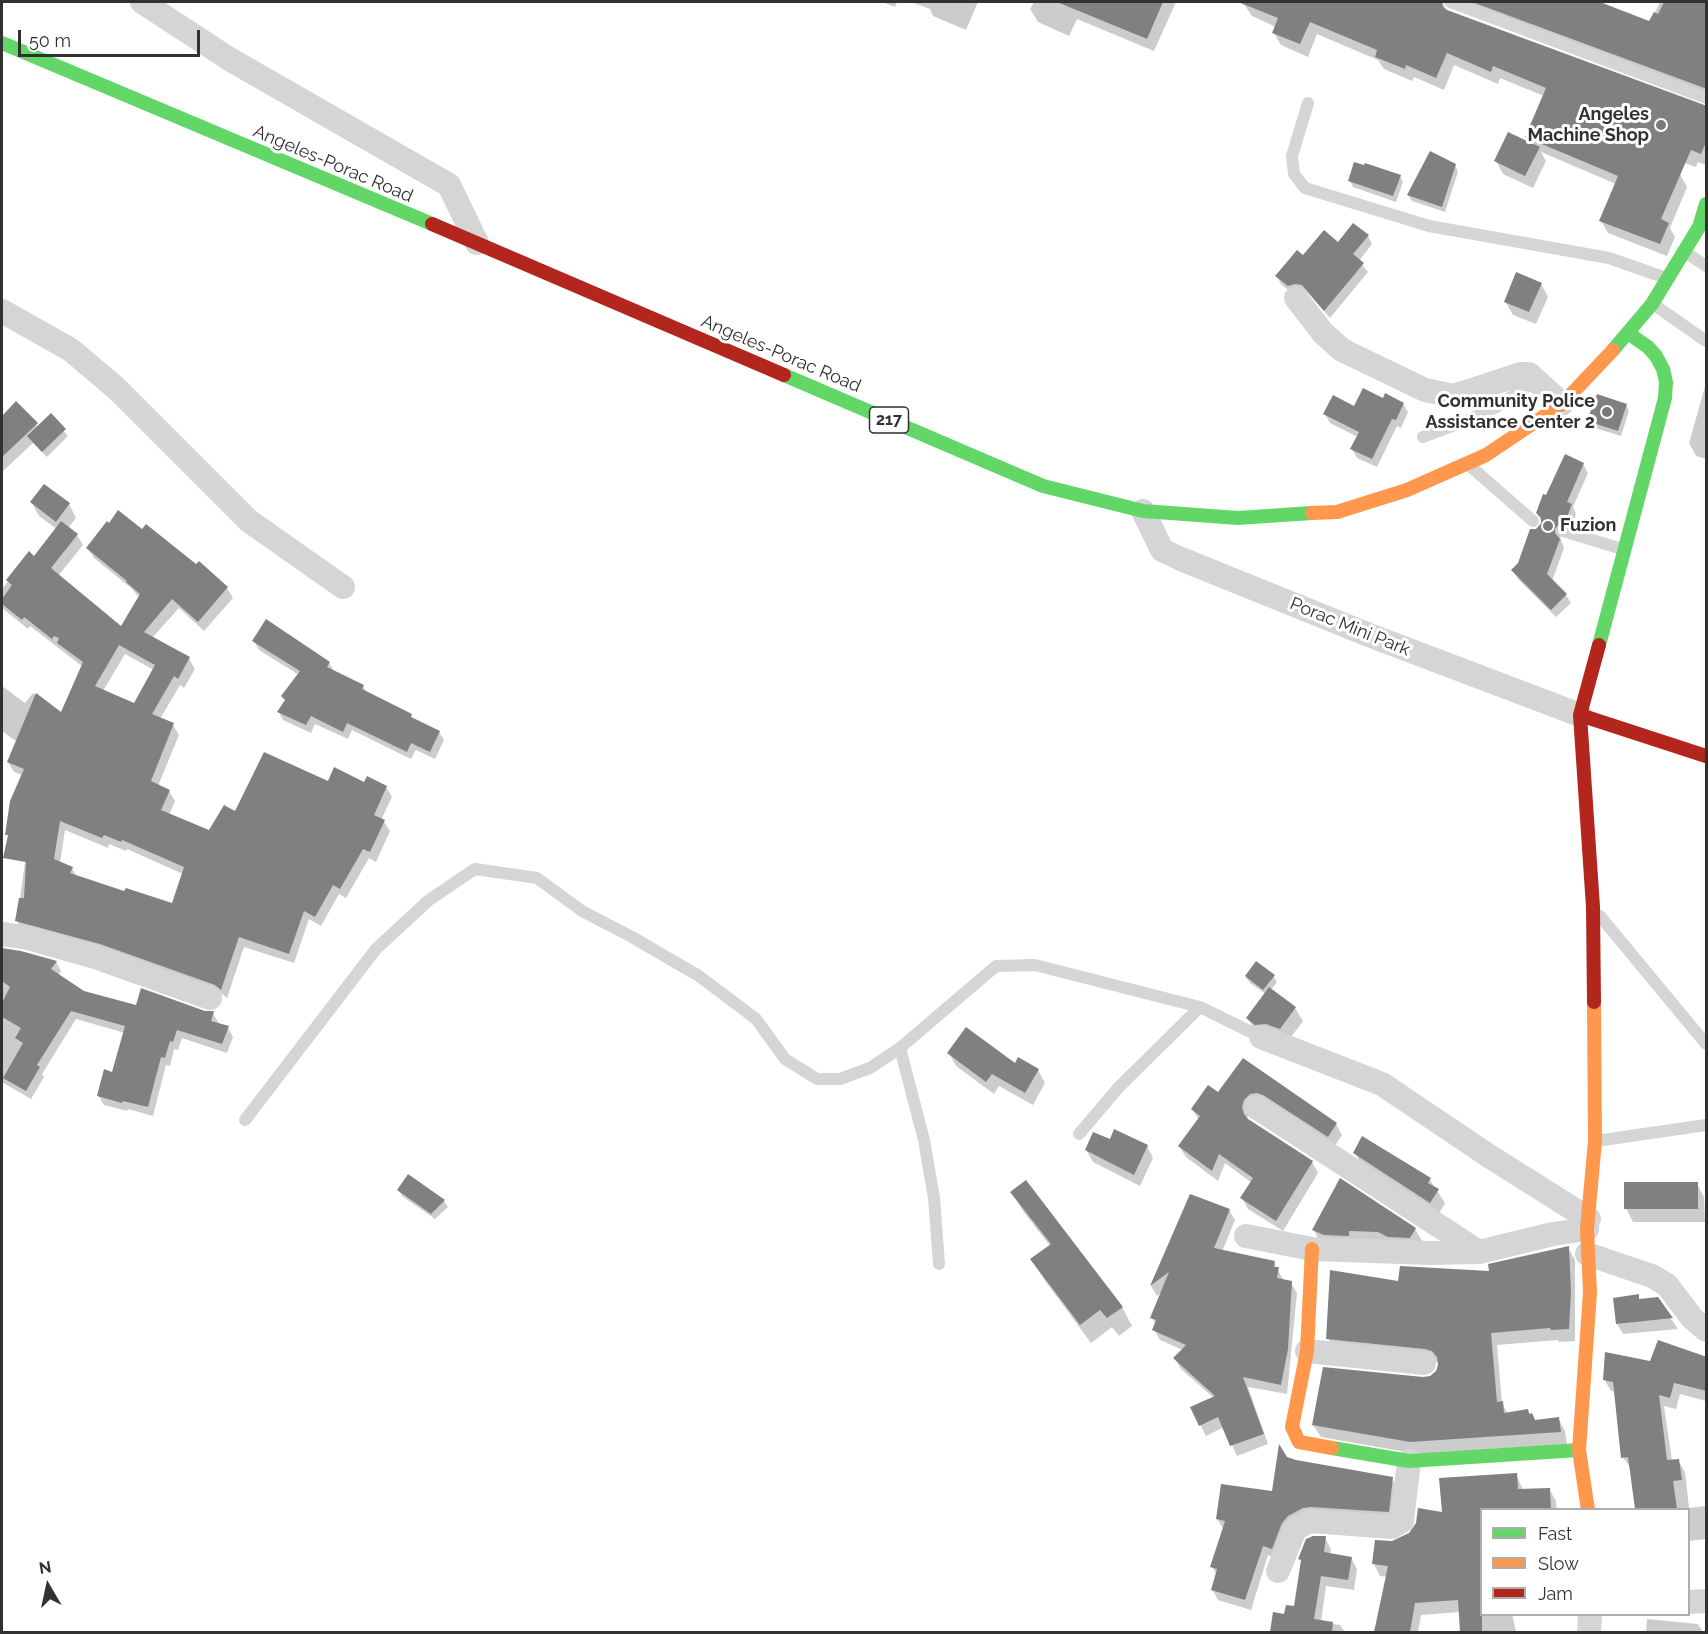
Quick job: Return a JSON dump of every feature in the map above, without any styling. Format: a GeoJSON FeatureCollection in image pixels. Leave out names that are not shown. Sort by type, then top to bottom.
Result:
{"type":"FeatureCollection","features":[{"type":"Feature","properties":{"kind":"main road","name":"Angeles-Porac Road"},"geometry":{"type":"LineString","coordinates":[[2,43],[477,243],[1043,486],[1143,512],[1238,518],[1337,512],[1407,490],[1486,455],[1562,404],[1628,333],[1652,304],[1668,279],[1699,227],[1707,204]]}},
{"type":"Feature","properties":{"kind":"main road"},"geometry":{"type":"LineString","coordinates":[[1588,1508],[1579,1450],[1590,1292],[1587,1254],[1595,1141],[1593,907],[1580,715],[1665,398],[1664,375],[1656,356],[1648,346],[1628,333]]}},
{"type":"Feature","properties":{"kind":"main road"},"geometry":{"type":"LineString","coordinates":[[1580,715],[1707,756]]}},
{"type":"Feature","properties":{"kind":"main road"},"geometry":{"type":"LineString","coordinates":[[1312,1249],[1307,1351],[1292,1427],[1299,1442],[1409,1461],[1579,1450]]}},
{"type":"Feature","properties":{"kind":"street"},"geometry":{"type":"LineString","coordinates":[[142,2],[231,60],[449,185],[477,243]]}},
{"type":"Feature","properties":{"kind":"street"},"geometry":{"type":"LineString","coordinates":[[1296,298],[1323,333],[1342,350],[1425,390],[1454,396],[1521,374],[1529,374],[1562,404]]}},
{"type":"Feature","properties":{"kind":"street"},"geometry":{"type":"LineString","coordinates":[[2,311],[71,350],[116,388],[249,521],[343,587]]}},
{"type":"Feature","properties":{"kind":"street","name":"Porac Mini Park"},"geometry":{"type":"LineString","coordinates":[[1143,512],[1162,550],[1181,559],[1369,635],[1580,715]]}},
{"type":"Feature","properties":{"kind":"street"},"geometry":{"type":"LineString","coordinates":[[2,934],[24,937],[95,957],[210,998]]}},
{"type":"Feature","properties":{"kind":"street"},"geometry":{"type":"LineString","coordinates":[[1261,1037],[1382,1084],[1588,1224]]}},
{"type":"Feature","properties":{"kind":"street"},"geometry":{"type":"LineString","coordinates":[[1256,1107],[1479,1252]]}},
{"type":"Feature","properties":{"kind":"street"},"geometry":{"type":"LineString","coordinates":[[1246,1236],[1312,1249],[1431,1253],[1479,1252],[1588,1224]]}},
{"type":"Feature","properties":{"kind":"street"},"geometry":{"type":"LineString","coordinates":[[1587,1254],[1652,1276],[1667,1285],[1692,1318],[1707,1330]]}},
{"type":"Feature","properties":{"kind":"street"},"geometry":{"type":"LineString","coordinates":[[1307,1351],[1424,1363]]}},
{"type":"Feature","properties":{"kind":"street"},"geometry":{"type":"LineString","coordinates":[[1278,1571],[1295,1529],[1310,1521],[1392,1527],[1402,1521],[1409,1461]]}},
{"type":"Feature","properties":{"kind":"street"},"geometry":{"type":"LineString","coordinates":[[1690,1602],[1707,1601]]}},
{"type":"Feature","properties":{"kind":"street"},"geometry":{"type":"LineString","coordinates":[[1590,1616],[1590,1632]]}},
{"type":"Feature","properties":{"kind":"lane"},"geometry":{"type":"LineString","coordinates":[[1450,2],[1707,98]]}},
{"type":"Feature","properties":{"kind":"lane"},"geometry":{"type":"LineString","coordinates":[[1308,103],[1292,156],[1294,174],[1305,188],[1429,226],[1609,258],[1668,279]]}},
{"type":"Feature","properties":{"kind":"lane"},"geometry":{"type":"LineString","coordinates":[[1684,252],[1707,266]]}},
{"type":"Feature","properties":{"kind":"lane"},"geometry":{"type":"LineString","coordinates":[[1652,304],[1707,341]]}},
{"type":"Feature","properties":{"kind":"lane"},"geometry":{"type":"LineString","coordinates":[[1423,437],[1496,407],[1537,380]]}},
{"type":"Feature","properties":{"kind":"lane"},"geometry":{"type":"LineString","coordinates":[[1467,464],[1533,521]]}},
{"type":"Feature","properties":{"kind":"lane"},"geometry":{"type":"LineString","coordinates":[[1563,531],[1623,550]]}},
{"type":"Feature","properties":{"kind":"lane"},"geometry":{"type":"LineString","coordinates":[[245,1120],[376,949],[429,900],[475,869],[537,878],[582,911],[699,976],[756,1019],[785,1059],[817,1079],[840,1079],[870,1068],[900,1048],[996,966],[1035,965],[1200,1007],[1261,1037]]}},
{"type":"Feature","properties":{"kind":"lane"},"geometry":{"type":"LineString","coordinates":[[1593,907],[1707,1044]]}},
{"type":"Feature","properties":{"kind":"lane"},"geometry":{"type":"LineString","coordinates":[[1079,1134],[1118,1088],[1200,1007]]}},
{"type":"Feature","properties":{"kind":"lane"},"geometry":{"type":"LineString","coordinates":[[900,1048],[924,1140],[934,1198],[939,1264]]}},
{"type":"Feature","properties":{"kind":"lane"},"geometry":{"type":"LineString","coordinates":[[1595,1141],[1707,1125]]}},
{"type":"Feature","properties":{"kind":"building"},"geometry":{"type":"Polygon","coordinates":[[[1057,2],[1163,2],[1147,39],[1057,2]]]}},
{"type":"Feature","properties":{"kind":"building"},"geometry":{"type":"Polygon","coordinates":[[[1238,2],[1442,2],[1443,7],[1447,10],[1707,106],[1707,140],[1701,154],[1691,150],[1661,219],[1669,223],[1660,244],[1599,221],[1618,176],[1525,137],[1546,88],[1493,66],[1491,72],[1447,53],[1436,78],[1406,65],[1405,69],[1375,57],[1377,50],[1310,22],[1300,44],[1272,33],[1278,18],[1238,2]]]}},
{"type":"Feature","properties":{"kind":"building"},"geometry":{"type":"Polygon","coordinates":[[[1472,2],[1600,2],[1649,21],[1654,12],[1658,14],[1664,2],[1707,2],[1707,89],[1472,2]]]}},
{"type":"Feature","properties":{"kind":"building"},"geometry":{"type":"Polygon","coordinates":[[[1508,132],[1540,147],[1525,176],[1494,161],[1508,132]]]}},
{"type":"Feature","properties":{"kind":"building"},"geometry":{"type":"Polygon","coordinates":[[[1430,151],[1456,164],[1442,207],[1407,195],[1430,151]]]}},
{"type":"Feature","properties":{"kind":"building"},"geometry":{"type":"Polygon","coordinates":[[[1354,162],[1364,165],[1365,163],[1401,175],[1393,196],[1348,181],[1354,162]]]}},
{"type":"Feature","properties":{"kind":"building"},"geometry":{"type":"Polygon","coordinates":[[[1353,223],[1369,235],[1353,254],[1364,263],[1324,311],[1302,285],[1288,286],[1275,276],[1297,250],[1303,255],[1324,230],[1338,242],[1353,223]]]}},
{"type":"Feature","properties":{"kind":"building"},"geometry":{"type":"Polygon","coordinates":[[[1516,272],[1542,283],[1529,312],[1504,302],[1516,272]]]}},
{"type":"Feature","properties":{"kind":"building"},"geometry":{"type":"Polygon","coordinates":[[[1363,388],[1383,398],[1385,393],[1404,403],[1396,420],[1392,419],[1372,459],[1350,449],[1359,432],[1323,414],[1333,395],[1354,406],[1363,388]]]}},
{"type":"Feature","properties":{"kind":"building","name":"Community Police Assistance Center 2"},"geometry":{"type":"Polygon","coordinates":[[[1597,394],[1627,404],[1618,431],[1587,421],[1597,394]]]}},
{"type":"Feature","properties":{"kind":"building"},"geometry":{"type":"Polygon","coordinates":[[[16,401],[38,423],[2,457],[2,416],[16,401]]]}},
{"type":"Feature","properties":{"kind":"building"},"geometry":{"type":"Polygon","coordinates":[[[51,413],[66,429],[42,452],[27,436],[51,413]]]}},
{"type":"Feature","properties":{"kind":"building"},"geometry":{"type":"Polygon","coordinates":[[[1565,454],[1584,463],[1567,502],[1572,504],[1565,523],[1558,525],[1555,529],[1560,539],[1547,574],[1567,594],[1551,610],[1511,570],[1518,563],[1530,529],[1536,529],[1541,523],[1541,518],[1536,513],[1543,494],[1546,495],[1565,454]]]}},
{"type":"Feature","properties":{"kind":"building"},"geometry":{"type":"Polygon","coordinates":[[[44,484],[70,503],[56,522],[30,502],[44,484]]]}},
{"type":"Feature","properties":{"kind":"building"},"geometry":{"type":"Polygon","coordinates":[[[118,510],[142,529],[146,524],[196,564],[199,561],[228,587],[198,622],[172,599],[144,632],[190,657],[178,679],[174,676],[152,714],[174,723],[151,781],[170,790],[161,810],[209,830],[224,805],[235,811],[264,752],[328,781],[334,767],[364,782],[367,776],[387,786],[374,815],[385,820],[370,852],[363,849],[340,889],[333,885],[315,917],[304,911],[289,954],[239,937],[221,990],[215,985],[100,944],[15,921],[19,898],[24,898],[26,862],[3,858],[8,835],[5,835],[10,801],[24,769],[7,762],[36,693],[61,712],[83,662],[57,643],[59,638],[54,636],[52,639],[24,617],[22,620],[2,604],[2,599],[12,585],[6,580],[29,551],[34,556],[61,521],[78,534],[51,568],[121,626],[140,594],[86,548],[107,521],[109,523],[118,510]],[[119,645],[95,686],[134,703],[155,665],[119,645]],[[60,821],[54,859],[73,867],[70,873],[124,891],[126,888],[172,903],[184,867],[122,840],[121,842],[104,835],[102,838],[60,821]]]}},
{"type":"Feature","properties":{"kind":"building"},"geometry":{"type":"Polygon","coordinates":[[[266,619],[330,662],[327,667],[364,685],[362,689],[440,731],[430,752],[411,743],[407,752],[347,723],[343,732],[311,716],[306,725],[277,712],[285,700],[281,696],[300,671],[252,641],[266,619]]]}},
{"type":"Feature","properties":{"kind":"building"},"geometry":{"type":"Polygon","coordinates":[[[2,948],[57,961],[51,969],[84,991],[136,1005],[141,988],[205,1011],[214,1011],[211,1021],[229,1026],[222,1044],[177,1030],[173,1042],[170,1041],[165,1058],[161,1057],[148,1107],[123,1101],[122,1103],[97,1096],[104,1069],[112,1072],[125,1026],[71,1011],[37,1065],[40,1067],[26,1091],[3,1078],[23,1043],[15,1038],[21,1028],[2,1017],[2,1003],[10,987],[2,981],[2,948]]]}},
{"type":"Feature","properties":{"kind":"building"},"geometry":{"type":"Polygon","coordinates":[[[1256,961],[1275,975],[1263,990],[1245,976],[1256,961]]]}},
{"type":"Feature","properties":{"kind":"building"},"geometry":{"type":"Polygon","coordinates":[[[1269,987],[1296,1007],[1280,1029],[1266,1024],[1255,1025],[1246,1018],[1269,987]]]}},
{"type":"Feature","properties":{"kind":"building"},"geometry":{"type":"Polygon","coordinates":[[[966,1027],[1015,1063],[1018,1057],[1039,1069],[1025,1093],[992,1074],[986,1082],[947,1053],[966,1027]]]}},
{"type":"Feature","properties":{"kind":"building"},"geometry":{"type":"Polygon","coordinates":[[[1243,1058],[1337,1123],[1328,1137],[1263,1095],[1250,1094],[1244,1100],[1242,1107],[1248,1119],[1313,1161],[1276,1221],[1240,1198],[1253,1178],[1219,1154],[1212,1171],[1178,1146],[1200,1116],[1191,1109],[1208,1085],[1218,1092],[1243,1058]]]}},
{"type":"Feature","properties":{"kind":"building"},"geometry":{"type":"Polygon","coordinates":[[[1114,1129],[1148,1145],[1134,1175],[1085,1150],[1093,1132],[1110,1139],[1114,1129]]]}},
{"type":"Feature","properties":{"kind":"building"},"geometry":{"type":"Polygon","coordinates":[[[1362,1136],[1431,1178],[1428,1183],[1439,1189],[1430,1203],[1353,1153],[1362,1136]]]}},
{"type":"Feature","properties":{"kind":"building"},"geometry":{"type":"Polygon","coordinates":[[[408,1174],[445,1200],[431,1214],[397,1190],[408,1174]]]}},
{"type":"Feature","properties":{"kind":"building"},"geometry":{"type":"Polygon","coordinates":[[[1340,1178],[1416,1228],[1410,1238],[1388,1237],[1378,1232],[1349,1231],[1349,1236],[1324,1235],[1312,1230],[1340,1178]]]}},
{"type":"Feature","properties":{"kind":"building"},"geometry":{"type":"Polygon","coordinates":[[[1026,1180],[1123,1307],[1107,1318],[1100,1310],[1080,1325],[1030,1259],[1051,1244],[1010,1192],[1026,1180]]]}},
{"type":"Feature","properties":{"kind":"building"},"geometry":{"type":"Polygon","coordinates":[[[1624,1182],[1698,1182],[1698,1209],[1624,1209],[1624,1182]]]}},
{"type":"Feature","properties":{"kind":"building"},"geometry":{"type":"Polygon","coordinates":[[[1190,1194],[1230,1209],[1214,1248],[1275,1261],[1274,1267],[1279,1267],[1277,1278],[1292,1281],[1288,1349],[1281,1385],[1243,1377],[1264,1434],[1230,1446],[1218,1417],[1199,1426],[1190,1407],[1215,1396],[1173,1358],[1186,1345],[1152,1330],[1156,1320],[1150,1318],[1169,1272],[1150,1286],[1190,1194]]]}},
{"type":"Feature","properties":{"kind":"building"},"geometry":{"type":"Polygon","coordinates":[[[1569,1246],[1571,1292],[1569,1329],[1551,1330],[1550,1328],[1491,1333],[1497,1402],[1503,1401],[1504,1413],[1528,1409],[1529,1414],[1532,1413],[1535,1420],[1559,1417],[1561,1432],[1410,1442],[1312,1425],[1323,1367],[1423,1377],[1430,1376],[1436,1371],[1438,1365],[1437,1357],[1432,1351],[1425,1349],[1326,1339],[1330,1270],[1398,1281],[1400,1266],[1489,1271],[1488,1264],[1569,1246]]]}},
{"type":"Feature","properties":{"kind":"building"},"geometry":{"type":"Polygon","coordinates":[[[1639,1294],[1639,1299],[1658,1297],[1673,1318],[1616,1324],[1613,1298],[1639,1294]]]}},
{"type":"Feature","properties":{"kind":"building"},"geometry":{"type":"Polygon","coordinates":[[[1658,1340],[1707,1357],[1707,1391],[1674,1383],[1670,1398],[1659,1395],[1667,1460],[1679,1459],[1682,1480],[1673,1481],[1677,1508],[1635,1508],[1628,1457],[1621,1458],[1613,1382],[1603,1380],[1605,1352],[1650,1361],[1658,1340]]]}},
{"type":"Feature","properties":{"kind":"building"},"geometry":{"type":"Polygon","coordinates":[[[1279,1444],[1287,1457],[1296,1460],[1393,1477],[1389,1512],[1303,1508],[1288,1516],[1282,1523],[1272,1549],[1263,1546],[1245,1600],[1211,1590],[1217,1569],[1210,1567],[1225,1521],[1216,1519],[1221,1484],[1272,1491],[1279,1444]]]}},
{"type":"Feature","properties":{"kind":"building"},"geometry":{"type":"Polygon","coordinates":[[[1517,1473],[1518,1489],[1550,1488],[1551,1508],[1480,1508],[1482,1632],[1460,1632],[1458,1600],[1415,1603],[1410,1632],[1374,1632],[1388,1566],[1372,1564],[1375,1540],[1392,1541],[1409,1533],[1416,1523],[1418,1508],[1442,1512],[1439,1478],[1517,1473]]]}},
{"type":"Feature","properties":{"kind":"building"},"geometry":{"type":"Polygon","coordinates":[[[1313,1536],[1326,1536],[1324,1552],[1352,1557],[1348,1580],[1321,1576],[1314,1619],[1333,1622],[1332,1632],[1270,1632],[1273,1612],[1284,1614],[1286,1605],[1294,1606],[1301,1560],[1298,1559],[1306,1539],[1313,1536]]]}},
{"type":"Feature","properties":{"kind":"traffic: fast"},"geometry":{"type":"LineString","coordinates":[[2,43],[432,224]]}},
{"type":"Feature","properties":{"kind":"traffic: fast"},"geometry":{"type":"LineString","coordinates":[[1613,350],[1652,304],[1699,227],[1706,204]]}},
{"type":"Feature","properties":{"kind":"traffic: fast"},"geometry":{"type":"LineString","coordinates":[[1599,645],[1665,398],[1666,382],[1663,369],[1656,356],[1648,347],[1628,333]]}},
{"type":"Feature","properties":{"kind":"traffic: fast"},"geometry":{"type":"LineString","coordinates":[[784,375],[1043,486],[1143,511],[1238,518],[1312,513]]}},
{"type":"Feature","properties":{"kind":"traffic: fast"},"geometry":{"type":"LineString","coordinates":[[1332,1448],[1409,1461],[1579,1450]]}},
{"type":"Feature","properties":{"kind":"traffic: slow"},"geometry":{"type":"LineString","coordinates":[[1312,513],[1337,512],[1407,490],[1486,455],[1562,404],[1613,350]]}},
{"type":"Feature","properties":{"kind":"traffic: slow"},"geometry":{"type":"LineString","coordinates":[[1588,1508],[1579,1450],[1590,1292],[1587,1229],[1595,1141],[1594,1002]]}},
{"type":"Feature","properties":{"kind":"traffic: slow"},"geometry":{"type":"LineString","coordinates":[[1312,1249],[1307,1351],[1292,1427],[1299,1442],[1332,1448]]}},
{"type":"Feature","properties":{"kind":"traffic: jam"},"geometry":{"type":"LineString","coordinates":[[432,224],[784,375]]}},
{"type":"Feature","properties":{"kind":"traffic: jam"},"geometry":{"type":"LineString","coordinates":[[1594,1002],[1593,907],[1580,715],[1599,645]]}},
{"type":"Feature","properties":{"kind":"traffic: jam"},"geometry":{"type":"LineString","coordinates":[[1580,715],[1706,756]]}},
{"type":"Feature","properties":{"kind":"place","name":"Angeles Machine Shop"},"geometry":{"type":"Point","coordinates":[1661,125]}},
{"type":"Feature","properties":{"kind":"place","name":"Community Police Assistance Center 2"},"geometry":{"type":"Point","coordinates":[1607,412]}},
{"type":"Feature","properties":{"kind":"place","name":"Fuzion"},"geometry":{"type":"Point","coordinates":[1548,526]}}]}
